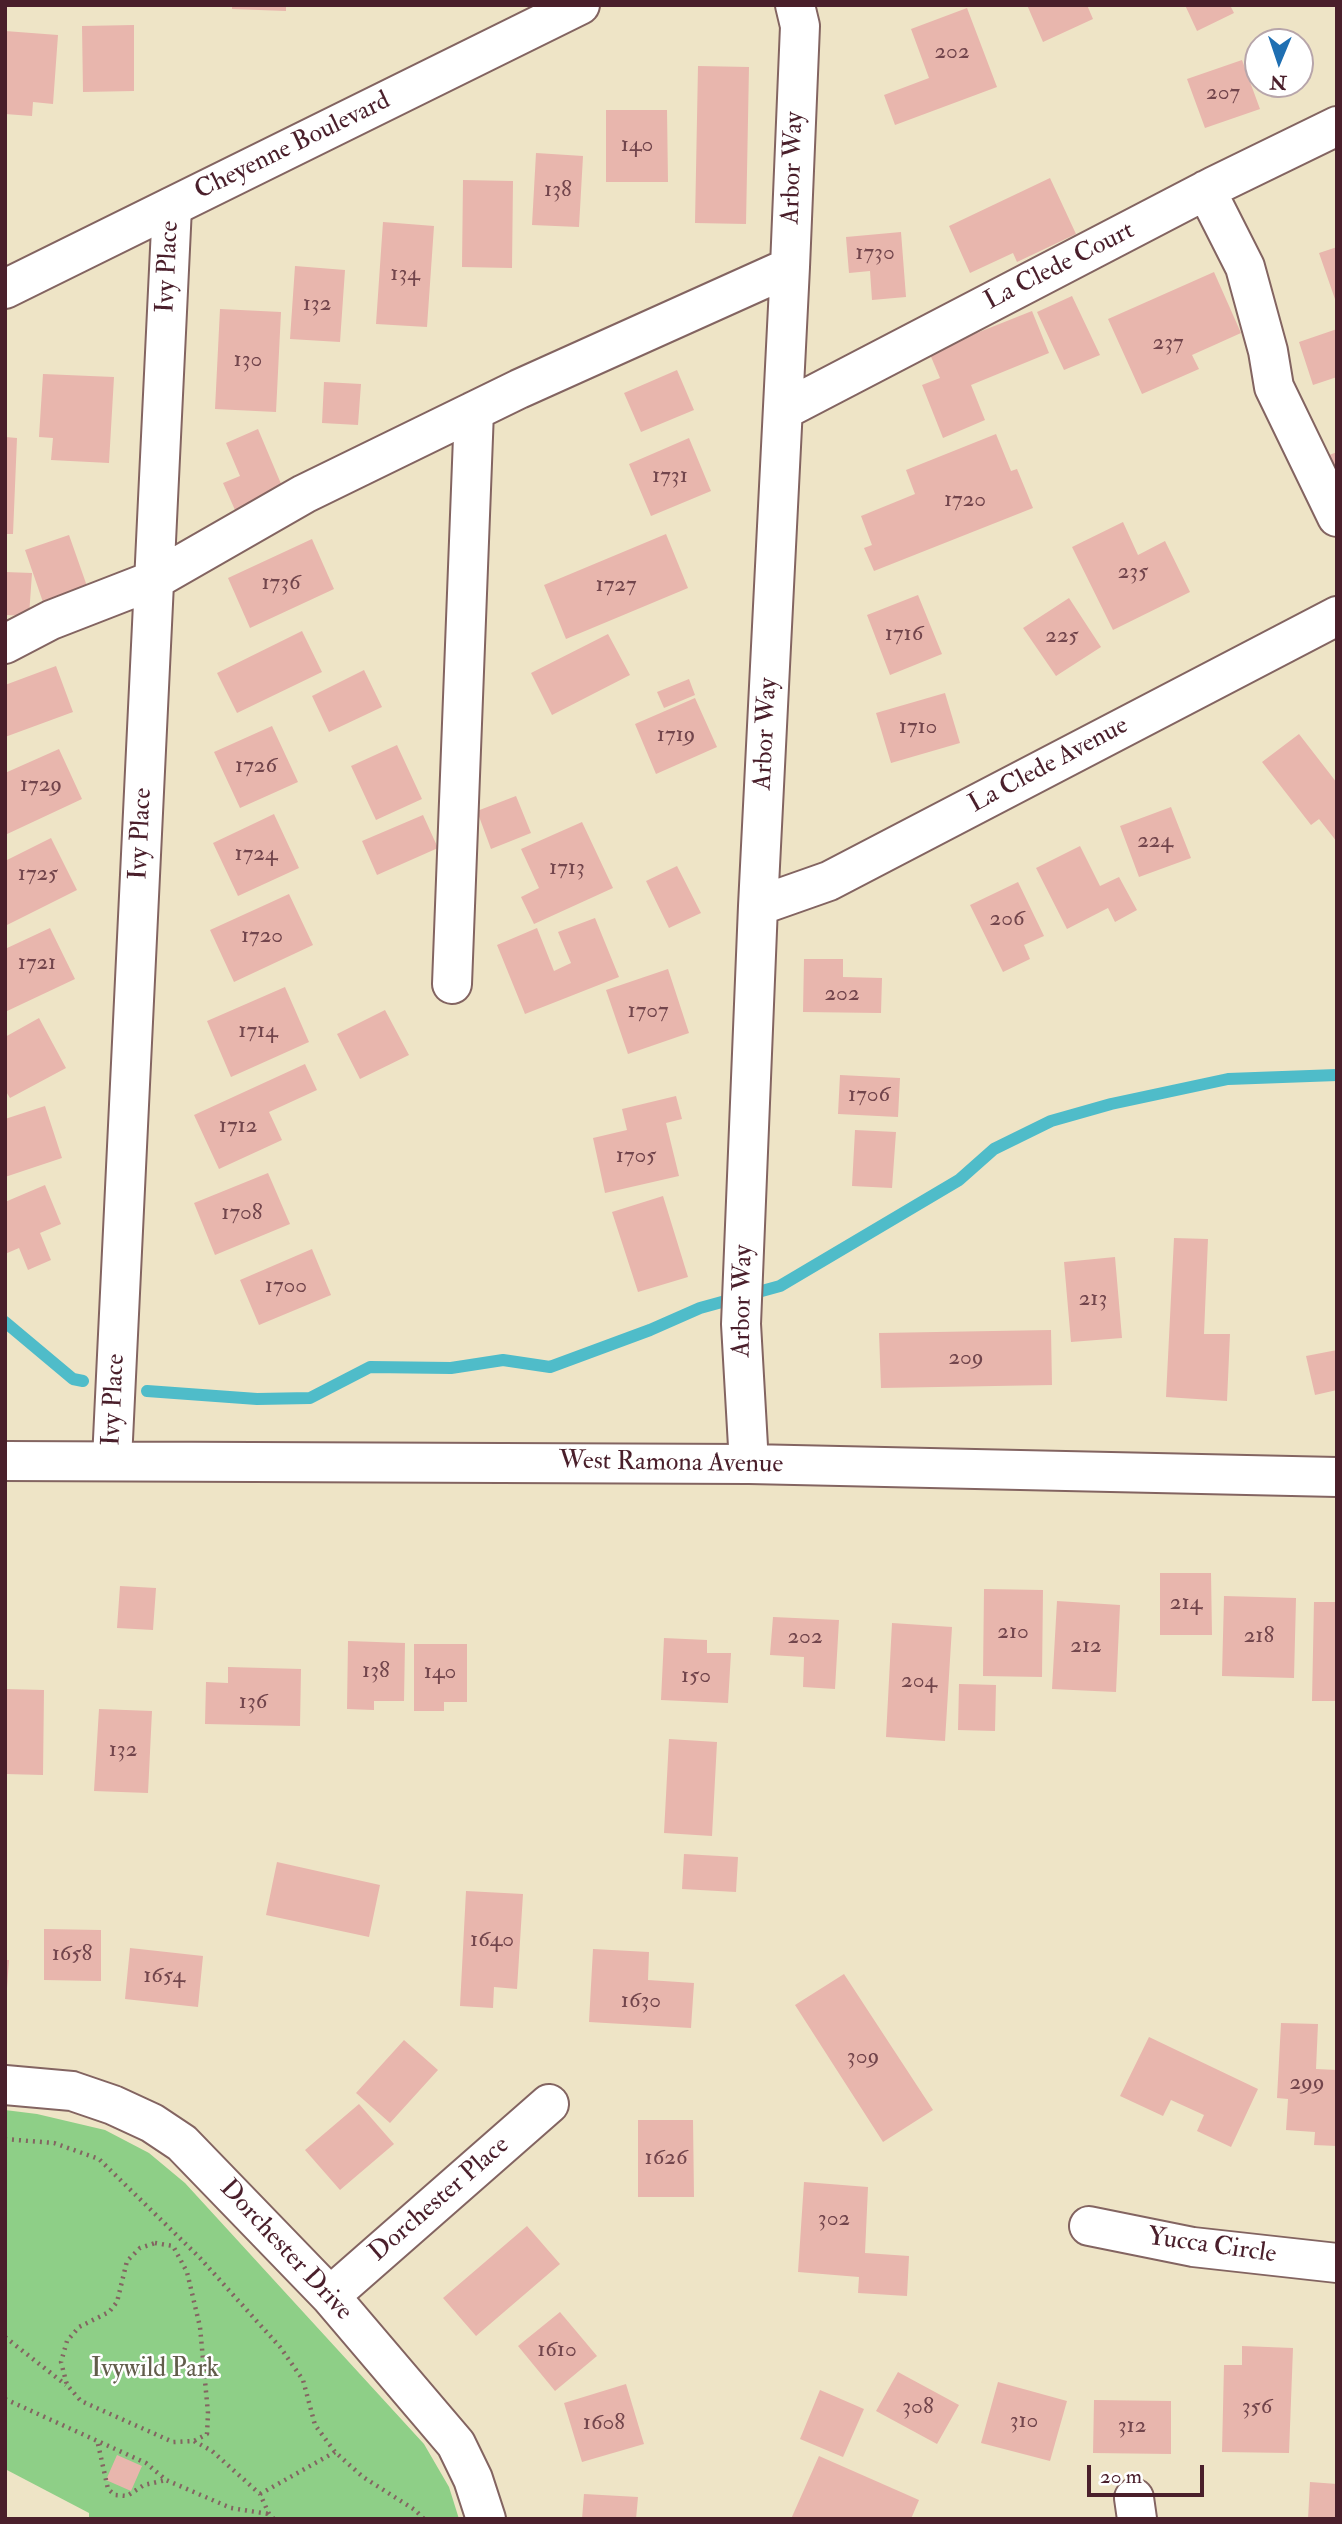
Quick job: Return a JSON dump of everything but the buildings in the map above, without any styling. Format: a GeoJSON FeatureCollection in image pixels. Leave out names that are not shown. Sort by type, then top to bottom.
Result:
{"type":"FeatureCollection","features":[{"type":"Feature","properties":{"kind":"street","name":"Cheyenne Boulevard"},"geometry":{"type":"LineString","coordinates":[[5,289],[580,5]]}},
{"type":"Feature","properties":{"kind":"street","name":"Arbor Way"},"geometry":{"type":"LineString","coordinates":[[749,1464],[741,1324],[800,26],[795,5]]}},
{"type":"Feature","properties":{"kind":"street","name":"La Clede Court"},"geometry":{"type":"LineString","coordinates":[[784,410],[1206,190],[1337,126]]}},
{"type":"Feature","properties":{"kind":"street"},"geometry":{"type":"LineString","coordinates":[[1206,190],[1245,267],[1268,351],[1274,387],[1337,517]]}},
{"type":"Feature","properties":{"kind":"street","name":"Ivy Place"},"geometry":{"type":"LineString","coordinates":[[112,1460],[172,207]]}},
{"type":"Feature","properties":{"kind":"street"},"geometry":{"type":"LineString","coordinates":[[5,644],[51,620],[154,580],[304,494],[474,411],[790,267]]}},
{"type":"Feature","properties":{"kind":"street"},"geometry":{"type":"LineString","coordinates":[[452,984],[474,411]]}},
{"type":"Feature","properties":{"kind":"street","name":"La Clede Avenue"},"geometry":{"type":"LineString","coordinates":[[758,906],[829,881],[1337,616]]}},
{"type":"Feature","properties":{"kind":"street","name":"West Ramona Avenue"},"geometry":{"type":"LineString","coordinates":[[5,1461],[749,1464],[1337,1477]]}},
{"type":"Feature","properties":{"kind":"street","name":"Dorchester Drive"},"geometry":{"type":"LineString","coordinates":[[5,2085],[72,2091],[113,2105],[152,2123],[182,2143],[330,2297],[456,2444],[473,2479],[485,2519]]}},
{"type":"Feature","properties":{"kind":"street","name":"Dorchester Place"},"geometry":{"type":"LineString","coordinates":[[330,2297],[549,2104]]}},
{"type":"Feature","properties":{"kind":"street","name":"Yucca Circle"},"geometry":{"type":"LineString","coordinates":[[1088,2226],[1193,2247],[1337,2263]]}},
{"type":"Feature","properties":{"kind":"path"},"geometry":{"type":"LineString","coordinates":[[5,2139],[54,2143],[99,2158],[171,2229],[280,2347],[303,2380],[316,2425],[335,2452],[363,2477],[415,2510],[424,2519]]}},
{"type":"Feature","properties":{"kind":"path"},"geometry":{"type":"LineString","coordinates":[[5,2337],[67,2385],[81,2401],[173,2442],[194,2441],[208,2434],[200,2327],[187,2272],[173,2245],[171,2229]]}},
{"type":"Feature","properties":{"kind":"path"},"geometry":{"type":"LineString","coordinates":[[67,2385],[61,2362],[67,2341],[79,2327],[109,2312],[117,2302],[127,2262],[140,2248],[155,2243],[173,2245]]}},
{"type":"Feature","properties":{"kind":"path"},"geometry":{"type":"LineString","coordinates":[[5,2399],[146,2463],[166,2480],[231,2508],[269,2514]]}},
{"type":"Feature","properties":{"kind":"path"},"geometry":{"type":"LineString","coordinates":[[194,2441],[212,2451],[260,2494],[274,2519]]}},
{"type":"Feature","properties":{"kind":"path"},"geometry":{"type":"LineString","coordinates":[[97,2443],[107,2489],[116,2496],[127,2496],[144,2485],[166,2480]]}},
{"type":"Feature","properties":{"kind":"path"},"geometry":{"type":"LineString","coordinates":[[260,2494],[335,2452]]}},
{"type":"Feature","properties":{"kind":"green space","name":"Ivywild Park"},"geometry":{"type":"Polygon","coordinates":[[[5,2110],[37,2114],[105,2130],[149,2153],[185,2183],[424,2444],[449,2487],[459,2519],[89,2519],[89,2513],[5,2469],[5,2110]]]}},
{"type":"Feature","properties":{"kind":"waterway"},"geometry":{"type":"LineString","coordinates":[[147,1391],[257,1399],[310,1398],[370,1367],[451,1368],[503,1360],[550,1367],[650,1330],[700,1308],[780,1286],[959,1180],[994,1149],[1051,1121],[1111,1104],[1228,1079],[1337,1075]]}},
{"type":"Feature","properties":{"kind":"waterway"},"geometry":{"type":"LineString","coordinates":[[5,1322],[73,1379],[83,1381]]}}]}
